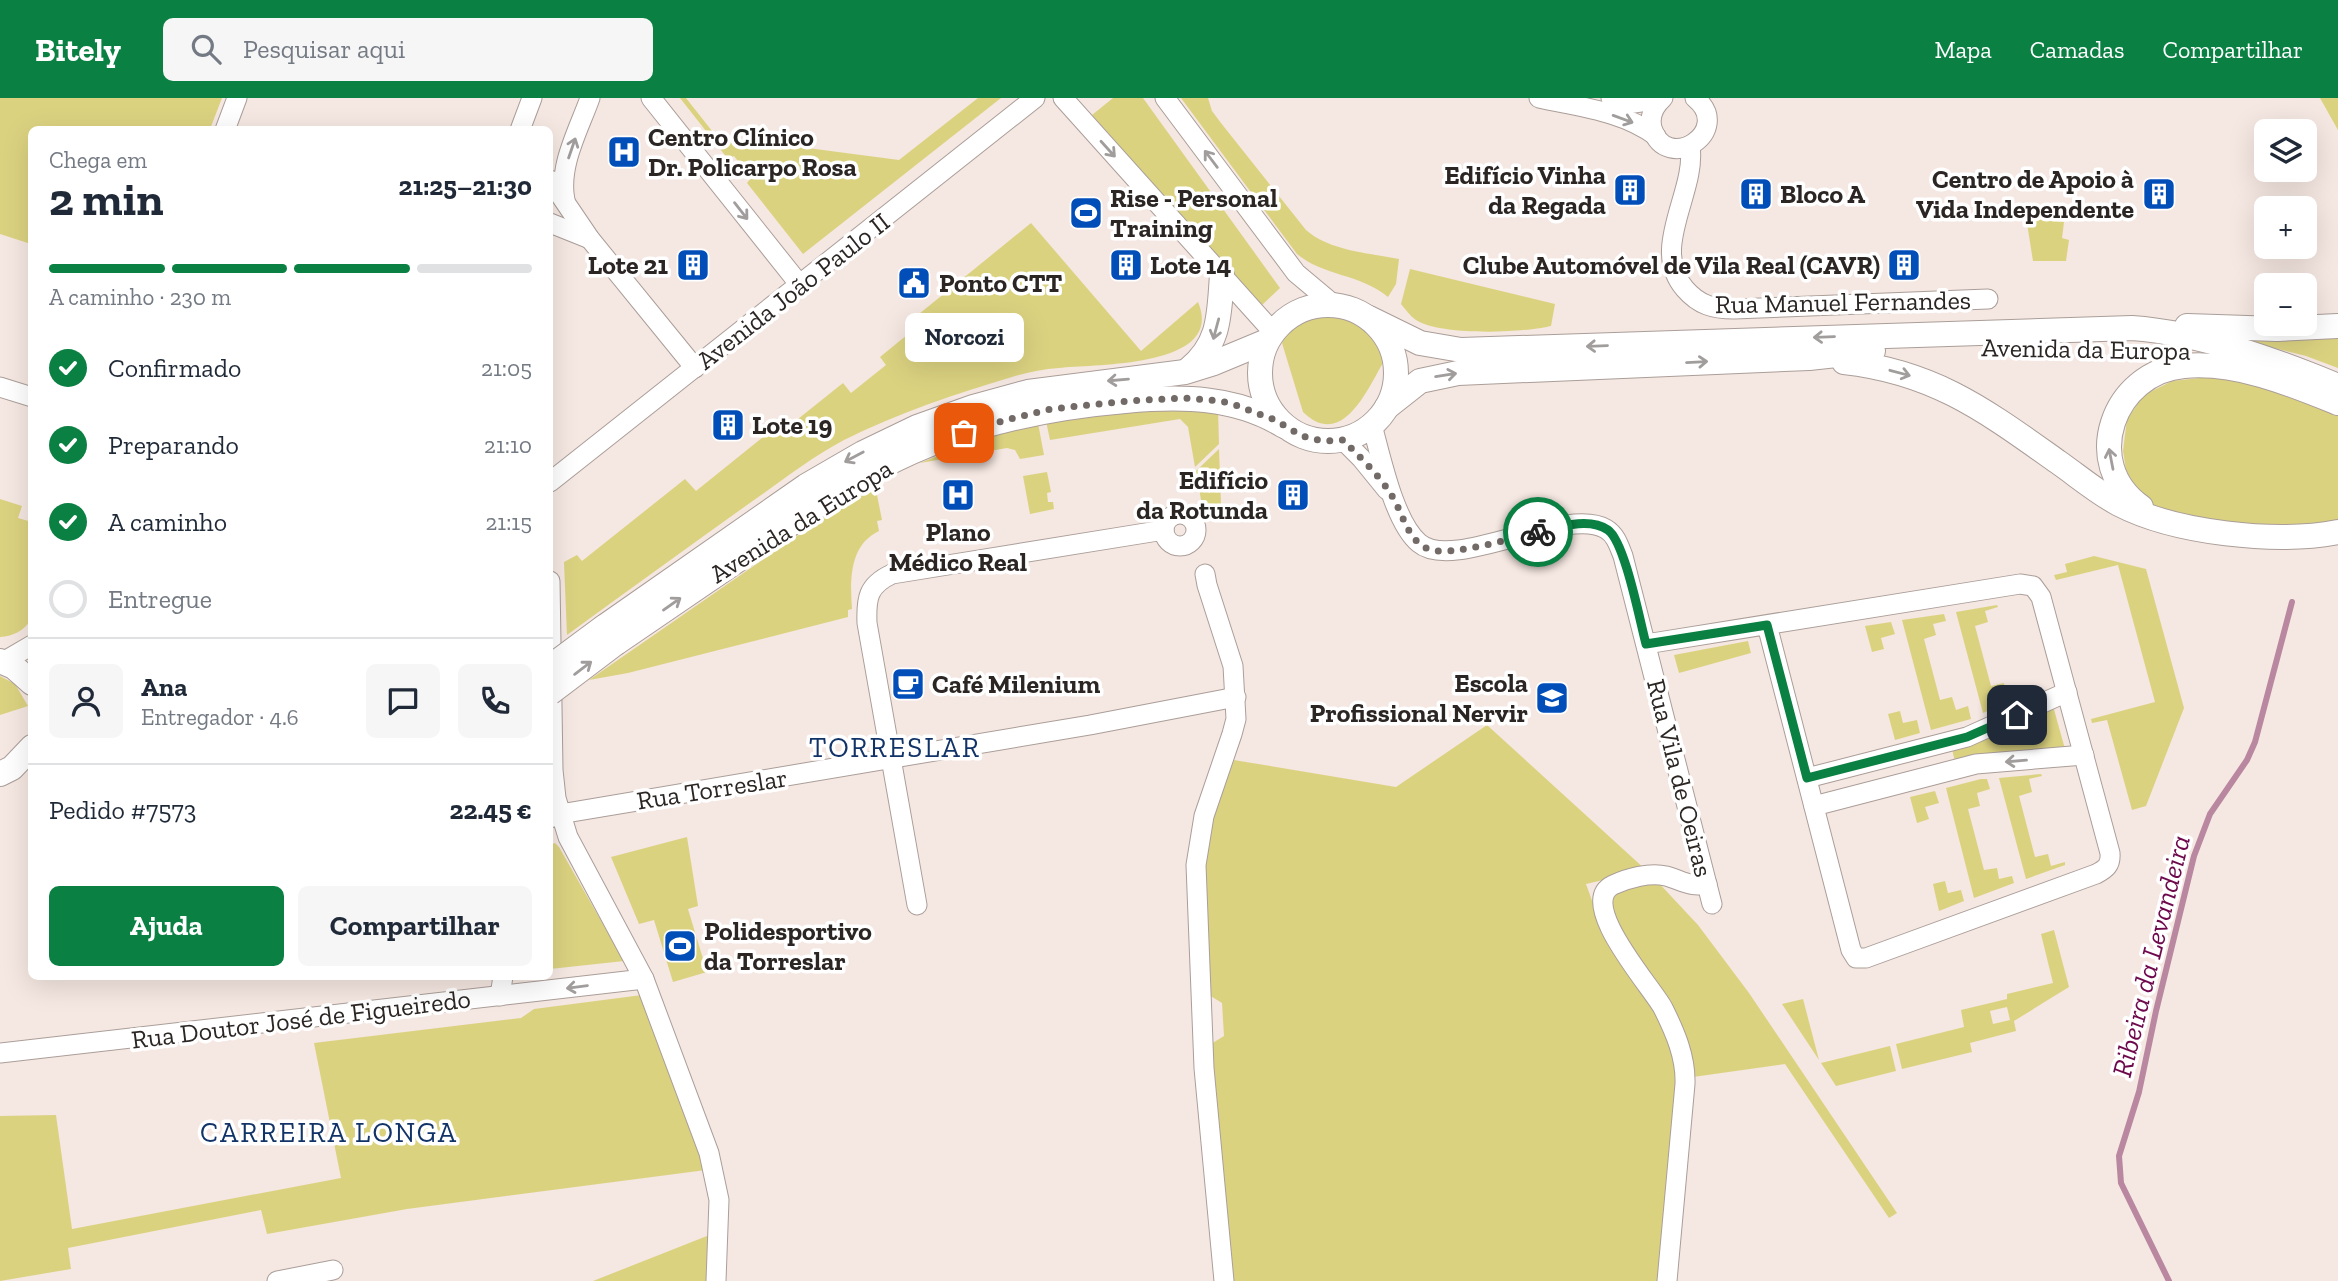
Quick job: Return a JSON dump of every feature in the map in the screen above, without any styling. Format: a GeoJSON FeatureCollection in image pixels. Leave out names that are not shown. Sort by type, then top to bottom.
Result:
{"type":"FeatureCollection","features":[{"type":"Feature","properties":{"kind":"main road"},"geometry":{"type":"LineString","coordinates":[[1185,372],[1208,351],[1215,336],[1222,275]]}},
{"type":"Feature","properties":{"kind":"main road"},"geometry":{"type":"LineString","coordinates":[[1333,304],[1352,308],[1369,318],[1391,345],[1395,360],[1394,392],[1380,416],[1358,434],[1343,440],[1322,441],[1302,436],[1284,426],[1272,412],[1264,396],[1260,377],[1261,359],[1270,337],[1289,316],[1310,307],[1333,304]]}},
{"type":"Feature","properties":{"kind":"main road","name":"Avenida da Europa"},"geometry":{"type":"LineString","coordinates":[[1369,318],[1420,343],[1472,350],[2113,328],[2147,329],[2178,334],[2245,354]]}},
{"type":"Feature","properties":{"kind":"main road"},"geometry":{"type":"LineString","coordinates":[[2113,328],[2182,326],[2287,329],[2338,326]]}},
{"type":"Feature","properties":{"kind":"main road","name":"Avenida da Europa"},"geometry":{"type":"LineString","coordinates":[[553,690],[610,635],[806,486],[890,439],[944,416],[1028,392],[1185,372],[1214,363],[1270,337]]}},
{"type":"Feature","properties":{"kind":"main road","name":"Avenida da Europa"},"geometry":{"type":"LineString","coordinates":[[1380,416],[1420,381],[1458,373],[1809,358],[1867,351],[2097,343],[2245,354]]}},
{"type":"Feature","properties":{"kind":"main road"},"geometry":{"type":"LineString","coordinates":[[2245,354],[2338,386]]}},
{"type":"Feature","properties":{"kind":"main road"},"geometry":{"type":"LineString","coordinates":[[1809,358],[1881,369],[1940,387],[1979,407],[2118,503],[2149,516],[2206,530],[2261,536],[2305,537],[2338,532]]}},
{"type":"Feature","properties":{"kind":"main road"},"geometry":{"type":"LineString","coordinates":[[2172,522],[2149,513],[2129,497],[2121,487],[2110,461],[2110,431],[2114,417],[2142,381],[2168,368],[2214,366],[2266,377],[2338,404]]}},
{"type":"Feature","properties":{"kind":"main road","name":"Avenida da Europa"},"geometry":{"type":"LineString","coordinates":[[553,665],[610,635],[882,466],[980,428],[1051,409],[1176,398],[1220,401],[1263,414],[1284,426]]}},
{"type":"Feature","properties":{"kind":"main road"},"geometry":{"type":"LineString","coordinates":[[1,662],[13,667],[28,680]]}},
{"type":"Feature","properties":{"kind":"main road"},"geometry":{"type":"LineString","coordinates":[[15,769],[28,752]]}},
{"type":"Feature","properties":{"kind":"street"},"geometry":{"type":"LineString","coordinates":[[226,126],[237,98]]}},
{"type":"Feature","properties":{"kind":"street"},"geometry":{"type":"LineString","coordinates":[[565,200],[563,182],[567,164],[590,98]]}},
{"type":"Feature","properties":{"kind":"street","name":"Avenida João Paulo II"},"geometry":{"type":"LineString","coordinates":[[553,480],[1035,98]]}},
{"type":"Feature","properties":{"kind":"street"},"geometry":{"type":"LineString","coordinates":[[1063,98],[1222,275],[1270,337]]}},
{"type":"Feature","properties":{"kind":"street"},"geometry":{"type":"LineString","coordinates":[[1165,98],[1296,273],[1333,304]]}},
{"type":"Feature","properties":{"kind":"street"},"geometry":{"type":"LineString","coordinates":[[1539,98],[1616,116],[1639,124],[1656,136]]}},
{"type":"Feature","properties":{"kind":"street"},"geometry":{"type":"LineString","coordinates":[[1611,98],[1634,103],[1662,99]]}},
{"type":"Feature","properties":{"kind":"street"},"geometry":{"type":"LineString","coordinates":[[652,99],[800,285]]}},
{"type":"Feature","properties":{"kind":"street"},"geometry":{"type":"LineString","coordinates":[[1662,99],[1656,105],[1651,120],[1660,142],[1675,149],[1690,146],[1702,138],[1707,125],[1706,112],[1699,99]]}},
{"type":"Feature","properties":{"kind":"street"},"geometry":{"type":"LineString","coordinates":[[522,126],[532,100]]}},
{"type":"Feature","properties":{"kind":"street"},"geometry":{"type":"LineString","coordinates":[[529,126],[532,100]]}},
{"type":"Feature","properties":{"kind":"street","name":"Rua Manuel Fernandes"},"geometry":{"type":"LineString","coordinates":[[1690,146],[1690,169],[1674,231],[1672,256],[1680,283],[1701,303],[1710,307],[1734,309],[1988,299]]}},
{"type":"Feature","properties":{"kind":"street"},"geometry":{"type":"LineString","coordinates":[[553,184],[590,239],[695,368]]}},
{"type":"Feature","properties":{"kind":"street"},"geometry":{"type":"LineString","coordinates":[[553,224],[590,239]]}},
{"type":"Feature","properties":{"kind":"street"},"geometry":{"type":"LineString","coordinates":[[0,387],[28,396]]}},
{"type":"Feature","properties":{"kind":"street"},"geometry":{"type":"LineString","coordinates":[[1380,416],[1392,496]]}},
{"type":"Feature","properties":{"kind":"street"},"geometry":{"type":"LineString","coordinates":[[1343,440],[1392,496]]}},
{"type":"Feature","properties":{"kind":"street","name":"Rua Vila de Oeiras"},"geometry":{"type":"LineString","coordinates":[[1392,496],[1413,537],[1428,549],[1453,551],[1566,526],[1590,524],[1608,530],[1615,537],[1623,556],[1712,904]]}},
{"type":"Feature","properties":{"kind":"street"},"geometry":{"type":"LineString","coordinates":[[917,905],[867,623],[868,598],[878,580],[909,571],[1164,530]]}},
{"type":"Feature","properties":{"kind":"street"},"geometry":{"type":"LineString","coordinates":[[1205,574],[1232,662],[1236,697],[1233,734],[1204,816],[1196,865],[1204,1068],[1224,1281]]}},
{"type":"Feature","properties":{"kind":"street"},"geometry":{"type":"LineString","coordinates":[[1646,644],[1767,625],[2029,584],[2040,594],[2067,692],[2110,853],[2106,869],[1863,959],[1855,957],[1767,625]]}},
{"type":"Feature","properties":{"kind":"street"},"geometry":{"type":"LineString","coordinates":[[1,662],[28,648]]}},
{"type":"Feature","properties":{"kind":"street"},"geometry":{"type":"LineString","coordinates":[[1807,778],[1967,737],[2067,692]]}},
{"type":"Feature","properties":{"kind":"street","name":"Rua Torreslar"},"geometry":{"type":"LineString","coordinates":[[555,816],[1090,725],[1236,697]]}},
{"type":"Feature","properties":{"kind":"street"},"geometry":{"type":"LineString","coordinates":[[1814,806],[1976,764],[2084,755]]}},
{"type":"Feature","properties":{"kind":"street"},"geometry":{"type":"LineString","coordinates":[[553,770],[555,816],[644,979],[713,1168],[719,1200],[716,1281]]}},
{"type":"Feature","properties":{"kind":"street"},"geometry":{"type":"LineString","coordinates":[[1667,1281],[1685,1084],[1684,1061],[1659,1001],[1609,928],[1602,900],[1610,887],[1652,875],[1666,876],[1692,886],[1707,884]]}},
{"type":"Feature","properties":{"kind":"street","name":"Rua Doutor José de Figueiredo"},"geometry":{"type":"LineString","coordinates":[[0,1054],[501,986],[644,979]]}},
{"type":"Feature","properties":{"kind":"street"},"geometry":{"type":"LineString","coordinates":[[277,1281],[333,1270]]}},
{"type":"Feature","properties":{"kind":"shaded area"},"geometry":{"type":"Polygon","coordinates":[[[0,98],[222,98],[211,126],[28,126],[28,243],[0,234],[0,98]]]}},
{"type":"Feature","properties":{"kind":"shaded area"},"geometry":{"type":"Polygon","coordinates":[[[680,98],[686,98],[716,136],[899,160],[978,98],[1001,98],[803,254],[747,183],[751,178],[734,156],[728,159],[680,98]]]}},
{"type":"Feature","properties":{"kind":"shaded area"},"geometry":{"type":"Polygon","coordinates":[[[1113,98],[1143,98],[1280,288],[1260,307],[1092,115],[1113,98]]]}},
{"type":"Feature","properties":{"kind":"shaded area"},"geometry":{"type":"Polygon","coordinates":[[[1181,98],[1208,98],[1212,111],[1306,230],[1338,247],[1399,259],[1396,284],[1388,297],[1366,284],[1318,267],[1297,254],[1181,98]]]}},
{"type":"Feature","properties":{"kind":"shaded area"},"geometry":{"type":"Polygon","coordinates":[[[2320,98],[2338,98],[2338,130],[2320,98]]]}},
{"type":"Feature","properties":{"kind":"shaded area"},"geometry":{"type":"Polygon","coordinates":[[[2026,217],[2064,222],[2062,238],[2069,240],[2066,261],[2033,261],[2026,217]]]}},
{"type":"Feature","properties":{"kind":"shaded area"},"geometry":{"type":"Polygon","coordinates":[[[1031,223],[1141,351],[1198,302],[1202,324],[1193,340],[1176,351],[1152,358],[1126,363],[1047,369],[1018,375],[927,405],[864,430],[807,463],[567,635],[564,562],[577,555],[582,561],[685,479],[696,491],[788,417],[793,423],[843,383],[851,393],[886,365],[880,357],[924,321],[919,314],[1031,223]]]}},
{"type":"Feature","properties":{"kind":"shaded area"},"geometry":{"type":"Polygon","coordinates":[[[1410,269],[1555,304],[1551,326],[1482,332],[1428,325],[1414,318],[1401,304],[1410,269]]]}},
{"type":"Feature","properties":{"kind":"shaded area"},"geometry":{"type":"Polygon","coordinates":[[[1331,313],[1351,319],[1366,329],[1377,344],[1383,363],[1352,412],[1330,424],[1317,422],[1303,412],[1282,343],[1302,321],[1331,313]]]}},
{"type":"Feature","properties":{"kind":"shaded area"},"geometry":{"type":"Polygon","coordinates":[[[2338,338],[2338,368],[2306,356],[2247,341],[2338,338]]]}},
{"type":"Feature","properties":{"kind":"shaded area"},"geometry":{"type":"Polygon","coordinates":[[[2209,377],[2241,379],[2338,413],[2338,522],[2288,529],[2179,517],[2152,504],[2136,488],[2126,470],[2123,451],[2127,419],[2144,395],[2172,381],[2209,377]]]}},
{"type":"Feature","properties":{"kind":"shaded area"},"geometry":{"type":"Polygon","coordinates":[[[1218,408],[1219,444],[1195,467],[1188,427],[1180,419],[1050,440],[1046,421],[1079,415],[1218,408]]]}},
{"type":"Feature","properties":{"kind":"shaded area"},"geometry":{"type":"Polygon","coordinates":[[[1038,423],[1044,455],[1020,459],[1015,450],[1007,448],[920,463],[987,436],[1038,423]]]}},
{"type":"Feature","properties":{"kind":"shaded area"},"geometry":{"type":"Polygon","coordinates":[[[1219,449],[1221,504],[1213,504],[1204,517],[1196,471],[1219,449]]]}},
{"type":"Feature","properties":{"kind":"shaded area"},"geometry":{"type":"Polygon","coordinates":[[[1047,472],[1051,492],[1047,493],[1048,502],[1053,502],[1054,509],[1030,514],[1023,476],[1047,472]]]}},
{"type":"Feature","properties":{"kind":"shaded area"},"geometry":{"type":"Polygon","coordinates":[[[875,485],[882,520],[877,521],[879,531],[869,537],[857,554],[851,587],[852,609],[848,610],[848,617],[628,673],[589,680],[843,504],[875,485]]]}},
{"type":"Feature","properties":{"kind":"shaded area"},"geometry":{"type":"Polygon","coordinates":[[[0,499],[22,506],[18,518],[28,521],[28,624],[18,632],[0,637],[0,499]]]}},
{"type":"Feature","properties":{"kind":"shaded area"},"geometry":{"type":"Polygon","coordinates":[[[2094,556],[2146,569],[2184,708],[2146,806],[2132,810],[2107,720],[2092,723],[2091,719],[2155,702],[2118,565],[2056,580],[2054,575],[2067,572],[2065,564],[2094,556]]]}},
{"type":"Feature","properties":{"kind":"shaded area"},"geometry":{"type":"Polygon","coordinates":[[[1997,605],[1998,607],[1985,611],[1988,622],[1975,626],[1991,686],[2004,683],[2007,696],[2020,693],[2021,696],[1983,713],[1956,612],[1997,605]]]}},
{"type":"Feature","properties":{"kind":"shaded area"},"geometry":{"type":"Polygon","coordinates":[[[1944,614],[1946,621],[1933,624],[1936,635],[1924,639],[1940,700],[1952,697],[1956,710],[1968,706],[1971,719],[1931,730],[1902,620],[1944,614]]]}},
{"type":"Feature","properties":{"kind":"shaded area"},"geometry":{"type":"Polygon","coordinates":[[[1891,622],[1895,634],[1881,638],[1884,649],[1872,652],[1865,626],[1891,622]]]}},
{"type":"Feature","properties":{"kind":"shaded area"},"geometry":{"type":"Polygon","coordinates":[[[1748,641],[1751,653],[1679,673],[1674,655],[1748,641]]]}},
{"type":"Feature","properties":{"kind":"shaded area"},"geometry":{"type":"Polygon","coordinates":[[[0,676],[15,684],[28,706],[0,715],[0,676]]]}},
{"type":"Feature","properties":{"kind":"shaded area"},"geometry":{"type":"Polygon","coordinates":[[[2053,706],[2065,749],[1955,762],[1952,749],[2053,706]]]}},
{"type":"Feature","properties":{"kind":"shaded area"},"geometry":{"type":"Polygon","coordinates":[[[1900,711],[1903,723],[1917,720],[1920,733],[1895,740],[1888,714],[1900,711]]]}},
{"type":"Feature","properties":{"kind":"shaded area"},"geometry":{"type":"Polygon","coordinates":[[[1487,725],[1646,870],[1586,884],[1603,931],[1660,1018],[1677,1066],[1660,1281],[1233,1281],[1211,1044],[1224,1036],[1222,1003],[1209,995],[1204,869],[1211,821],[1234,760],[1396,787],[1487,725]]]}},
{"type":"Feature","properties":{"kind":"shaded area"},"geometry":{"type":"Polygon","coordinates":[[[2042,776],[2029,779],[2032,792],[2019,796],[2035,857],[2048,854],[2051,866],[2065,862],[2065,865],[2026,879],[1999,778],[2042,776]]]}},
{"type":"Feature","properties":{"kind":"shaded area"},"geometry":{"type":"Polygon","coordinates":[[[1987,779],[1990,789],[1977,793],[1980,806],[1968,809],[1984,870],[1997,868],[1999,879],[2012,876],[2014,883],[1974,898],[1946,788],[1987,779]]]}},
{"type":"Feature","properties":{"kind":"shaded area"},"geometry":{"type":"Polygon","coordinates":[[[1935,791],[1939,803],[1925,807],[1929,819],[1917,823],[1910,797],[1935,791]]]}},
{"type":"Feature","properties":{"kind":"shaded area"},"geometry":{"type":"Polygon","coordinates":[[[687,837],[698,906],[688,909],[707,972],[673,982],[654,920],[639,924],[611,857],[687,837]]]}},
{"type":"Feature","properties":{"kind":"shaded area"},"geometry":{"type":"Polygon","coordinates":[[[553,844],[559,847],[624,961],[553,969],[553,844]]]}},
{"type":"Feature","properties":{"kind":"shaded area"},"geometry":{"type":"Polygon","coordinates":[[[1656,880],[1698,925],[1749,993],[1897,1213],[1889,1218],[1785,1064],[1693,1077],[1618,925],[1611,903],[1616,893],[1656,880]]]}},
{"type":"Feature","properties":{"kind":"shaded area"},"geometry":{"type":"Polygon","coordinates":[[[1945,881],[1948,893],[1961,890],[1964,901],[1939,911],[1933,884],[1945,881]]]}},
{"type":"Feature","properties":{"kind":"shaded area"},"geometry":{"type":"Polygon","coordinates":[[[2054,930],[2069,987],[2014,1021],[2016,1031],[1970,1043],[1972,1052],[1902,1069],[1896,1044],[1964,1027],[1961,1010],[2007,999],[2007,994],[2053,983],[2041,934],[2054,930]],[[2007,1007],[1990,1011],[1993,1024],[2010,1020],[2007,1007]]]}},
{"type":"Feature","properties":{"kind":"shaded area"},"geometry":{"type":"Polygon","coordinates":[[[642,995],[706,1170],[407,1209],[267,1234],[261,1210],[68,1248],[71,1269],[0,1281],[0,1116],[56,1115],[72,1229],[341,1178],[314,1043],[521,1018],[534,1009],[642,995]]]}},
{"type":"Feature","properties":{"kind":"shaded area"},"geometry":{"type":"Polygon","coordinates":[[[1803,999],[1819,1060],[1782,1004],[1803,999]]]}},
{"type":"Feature","properties":{"kind":"shaded area"},"geometry":{"type":"Polygon","coordinates":[[[1890,1046],[1896,1071],[1836,1086],[1821,1063],[1890,1046]]]}},
{"type":"Feature","properties":{"kind":"shaded area"},"geometry":{"type":"Polygon","coordinates":[[[712,1234],[710,1281],[593,1281],[712,1234]]]}},
{"type":"Feature","properties":{"kind":"waterway","name":"Ribeira da Levandeira"},"geometry":{"type":"LineString","coordinates":[[2169,1281],[2121,1183],[2119,1156],[2139,1092],[2194,856],[2210,814],[2247,760],[2255,742],[2292,602]]}},
{"type":"Feature","properties":{"kind":"way so far"},"geometry":{"type":"LineString","coordinates":[[964,433],[1026,414],[1081,405],[1176,398],[1220,401],[1263,414],[1302,436],[1322,441],[1343,440],[1392,496],[1413,537],[1428,549],[1453,551],[1538,532]]}},
{"type":"Feature","properties":{"kind":"place","name":"Centro Clínico Dr. Policarpo Rosa"},"geometry":{"type":"Point","coordinates":[624,152]}},
{"type":"Feature","properties":{"kind":"place","name":"Edifício Vinha da Regada"},"geometry":{"type":"Point","coordinates":[1630,190]}},
{"type":"Feature","properties":{"kind":"place","name":"Bloco A"},"geometry":{"type":"Point","coordinates":[1756,194]}},
{"type":"Feature","properties":{"kind":"place","name":"Centro de Apoio à Vida Independente"},"geometry":{"type":"Point","coordinates":[2159,194]}},
{"type":"Feature","properties":{"kind":"place","name":"Rise - Personal Training"},"geometry":{"type":"Point","coordinates":[1086,213]}},
{"type":"Feature","properties":{"kind":"place","name":"Lote 21"},"geometry":{"type":"Point","coordinates":[693,265]}},
{"type":"Feature","properties":{"kind":"place","name":"Lote 14"},"geometry":{"type":"Point","coordinates":[1126,265]}},
{"type":"Feature","properties":{"kind":"place","name":"Clube Automóvel de Vila Real (CAVR)"},"geometry":{"type":"Point","coordinates":[1904,265]}},
{"type":"Feature","properties":{"kind":"place","name":"Ponto CTT"},"geometry":{"type":"Point","coordinates":[914,283]}},
{"type":"Feature","properties":{"kind":"place","name":"Lote 19"},"geometry":{"type":"Point","coordinates":[728,425]}},
{"type":"Feature","properties":{"kind":"place","name":"Norcozi"},"geometry":{"type":"Point","coordinates":[964,433]}},
{"type":"Feature","properties":{"kind":"place","name":"Plano Médico Real"},"geometry":{"type":"Point","coordinates":[958,495]}},
{"type":"Feature","properties":{"kind":"place","name":"Edifício da Rotunda"},"geometry":{"type":"Point","coordinates":[1293,495]}},
{"type":"Feature","properties":{"kind":"place","name":"Café Milenium"},"geometry":{"type":"Point","coordinates":[908,684]}},
{"type":"Feature","properties":{"kind":"place","name":"Escola Profissional Nervir"},"geometry":{"type":"Point","coordinates":[1552,698]}},
{"type":"Feature","properties":{"kind":"place","name":"Polidesportivo da Torreslar"},"geometry":{"type":"Point","coordinates":[680,946]}},
{"type":"Feature","properties":{"kind":"district","name":"TORRESLAR"},"geometry":{"type":"Point","coordinates":[895,747]}},
{"type":"Feature","properties":{"kind":"district","name":"CARREIRA LONGA"},"geometry":{"type":"Point","coordinates":[329,1132]}},
{"type":"Feature","properties":{"kind":"route"},"geometry":{"type":"LineString","coordinates":[[1538,532],[1590,524],[1608,530],[1615,537],[1623,556],[1646,644],[1767,625],[1807,778],[1967,737],[2017,715]]}}]}
